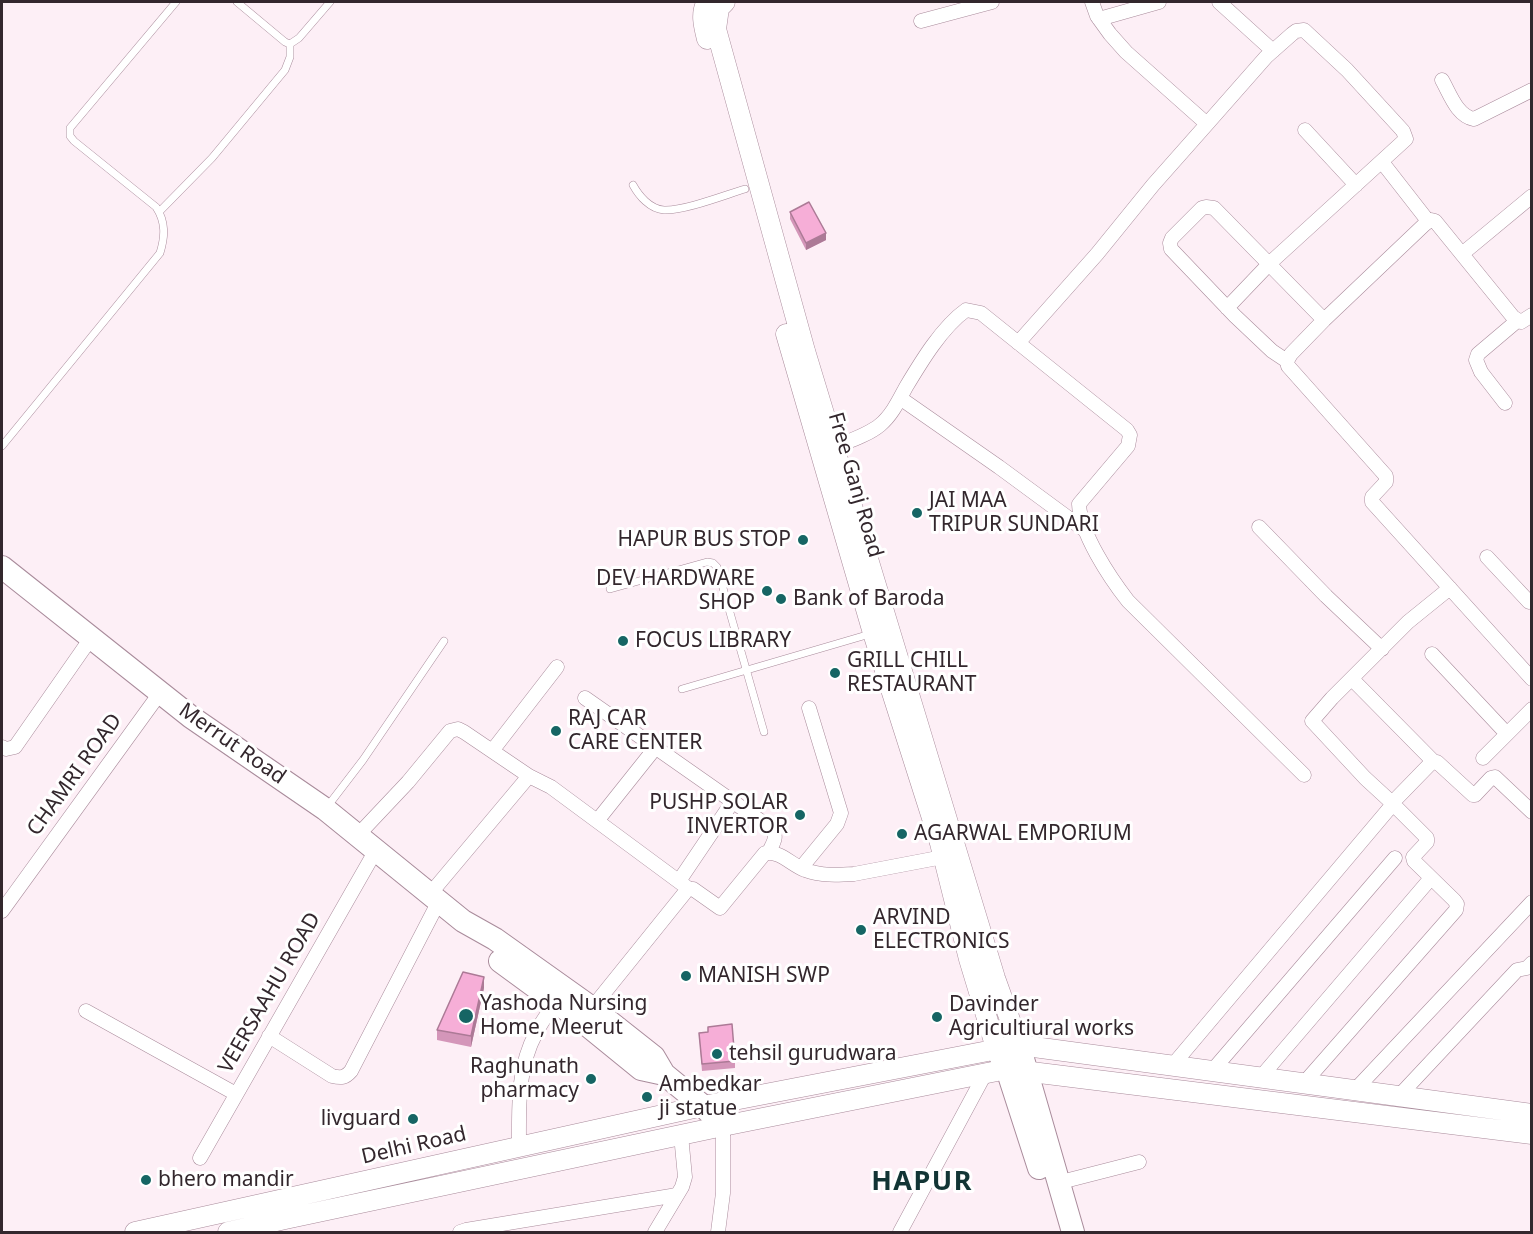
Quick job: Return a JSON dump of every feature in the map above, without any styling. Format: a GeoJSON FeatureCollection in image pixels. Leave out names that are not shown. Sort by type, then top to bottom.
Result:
{"type":"FeatureCollection","features":[{"type":"Feature","properties":{"kind":"main road"},"geometry":{"type":"LineString","coordinates":[[725,2],[719,8],[716,29],[792,305],[995,978],[1007,1046],[1018,1070],[1073,1233]]}},
{"type":"Feature","properties":{"kind":"main road","name":"Free Ganj Road"},"geometry":{"type":"LineString","coordinates":[[704,3],[703,23],[745,189],[873,633],[944,857],[969,959],[1007,1046]]}},
{"type":"Feature","properties":{"kind":"main road","name":"Merrut Road"},"geometry":{"type":"LineString","coordinates":[[2,567],[191,717],[325,809],[462,921],[485,950],[556,1002],[641,1070],[664,1074]]}},
{"type":"Feature","properties":{"kind":"main road","name":"Merrut Road"},"geometry":{"type":"LineString","coordinates":[[462,921],[495,939],[591,1008],[654,1057],[664,1074],[723,1126]]}},
{"type":"Feature","properties":{"kind":"main road","name":"Delhi Road"},"geometry":{"type":"LineString","coordinates":[[135,1233],[703,1106],[1007,1046],[1532,1114]]}},
{"type":"Feature","properties":{"kind":"main road"},"geometry":{"type":"LineString","coordinates":[[1018,1070],[1059,1233]]}},
{"type":"Feature","properties":{"kind":"main road","name":"Delhi Road"},"geometry":{"type":"LineString","coordinates":[[248,1230],[723,1126],[985,1074],[1018,1070],[1532,1134]]}},
{"type":"Feature","properties":{"kind":"main road"},"geometry":{"type":"LineString","coordinates":[[846,1078],[853,1100]]}},
{"type":"Feature","properties":{"kind":"main road"},"geometry":{"type":"LineString","coordinates":[[233,1211],[248,1230]]}},
{"type":"Feature","properties":{"kind":"street"},"geometry":{"type":"LineString","coordinates":[[921,21],[993,2]]}},
{"type":"Feature","properties":{"kind":"street"},"geometry":{"type":"LineString","coordinates":[[1092,2],[1099,20],[1126,52],[1207,124]]}},
{"type":"Feature","properties":{"kind":"street"},"geometry":{"type":"LineString","coordinates":[[1099,20],[1159,2]]}},
{"type":"Feature","properties":{"kind":"street"},"geometry":{"type":"LineString","coordinates":[[1219,2],[1273,51]]}},
{"type":"Feature","properties":{"kind":"street"},"geometry":{"type":"LineString","coordinates":[[1018,343],[1097,254],[1153,185],[1273,51],[1296,30],[1304,30],[1347,70],[1406,136],[1405,141],[1270,263],[1227,308]]}},
{"type":"Feature","properties":{"kind":"street"},"geometry":{"type":"LineString","coordinates":[[1442,80],[1461,113],[1467,118],[1474,119],[1532,90]]}},
{"type":"Feature","properties":{"kind":"street"},"geometry":{"type":"LineString","coordinates":[[1305,130],[1356,185]]}},
{"type":"Feature","properties":{"kind":"street"},"geometry":{"type":"LineString","coordinates":[[1382,162],[1428,221]]}},
{"type":"Feature","properties":{"kind":"street"},"geometry":{"type":"LineString","coordinates":[[1462,254],[1532,196]]}},
{"type":"Feature","properties":{"kind":"street"},"geometry":{"type":"LineString","coordinates":[[1324,320],[1270,263],[1211,207],[1202,208],[1172,238],[1171,249],[1227,308],[1272,351],[1287,361],[1288,366],[1386,476],[1386,482],[1372,497],[1372,502],[1532,679]]}},
{"type":"Feature","properties":{"kind":"street"},"geometry":{"type":"LineString","coordinates":[[1287,361],[1324,320],[1428,221],[1435,221],[1517,321]]}},
{"type":"Feature","properties":{"kind":"street"},"geometry":{"type":"LineString","coordinates":[[834,447],[880,425],[890,414],[932,347],[960,315],[966,310],[981,313],[1127,430],[1130,435],[1128,446],[1081,499],[1079,508],[1105,568],[1128,601],[1304,775]]}},
{"type":"Feature","properties":{"kind":"street"},"geometry":{"type":"LineString","coordinates":[[1505,403],[1481,372],[1476,360],[1479,354],[1517,321],[1525,321],[1532,315]]}},
{"type":"Feature","properties":{"kind":"street"},"geometry":{"type":"LineString","coordinates":[[900,398],[1088,532]]}},
{"type":"Feature","properties":{"kind":"street"},"geometry":{"type":"LineString","coordinates":[[1259,527],[1302,573],[1382,649]]}},
{"type":"Feature","properties":{"kind":"street"},"geometry":{"type":"LineString","coordinates":[[1487,557],[1531,602]]}},
{"type":"Feature","properties":{"kind":"street"},"geometry":{"type":"LineString","coordinates":[[1304,1083],[1456,910],[1457,904],[1454,900],[1414,861],[1413,857],[1427,842],[1427,838],[1365,778],[1312,721],[1408,622],[1450,588]]}},
{"type":"Feature","properties":{"kind":"street"},"geometry":{"type":"LineString","coordinates":[[2,747],[6,749],[15,747],[91,638]]}},
{"type":"Feature","properties":{"kind":"street"},"geometry":{"type":"LineString","coordinates":[[1432,654],[1507,734]]}},
{"type":"Feature","properties":{"kind":"street"},"geometry":{"type":"LineString","coordinates":[[492,751],[557,667]]}},
{"type":"Feature","properties":{"kind":"street"},"geometry":{"type":"LineString","coordinates":[[1352,679],[1434,762],[1440,764],[1473,795],[1495,777],[1532,812]]}},
{"type":"Feature","properties":{"kind":"street","name":"CHAMRI ROAD"},"geometry":{"type":"LineString","coordinates":[[2,911],[160,693]]}},
{"type":"Feature","properties":{"kind":"street"},"geometry":{"type":"LineString","coordinates":[[358,835],[408,782],[450,731],[458,729],[529,776],[551,787],[684,885],[720,908],[763,855],[769,852],[775,833],[585,698]]}},
{"type":"Feature","properties":{"kind":"street"},"geometry":{"type":"LineString","coordinates":[[801,868],[837,824],[841,813],[809,708]]}},
{"type":"Feature","properties":{"kind":"street"},"geometry":{"type":"LineString","coordinates":[[1483,758],[1532,709]]}},
{"type":"Feature","properties":{"kind":"street"},"geometry":{"type":"LineString","coordinates":[[597,821],[656,747]]}},
{"type":"Feature","properties":{"kind":"street"},"geometry":{"type":"LineString","coordinates":[[1172,1066],[1391,802],[1434,762]]}},
{"type":"Feature","properties":{"kind":"street"},"geometry":{"type":"LineString","coordinates":[[270,1036],[332,1076],[346,1077],[351,1071],[435,898],[529,776]]}},
{"type":"Feature","properties":{"kind":"street"},"geometry":{"type":"LineString","coordinates":[[591,1008],[684,885],[733,801]]}},
{"type":"Feature","properties":{"kind":"street","name":"VEERSAAHU ROAD"},"geometry":{"type":"LineString","coordinates":[[200,1158],[376,850]]}},
{"type":"Feature","properties":{"kind":"street"},"geometry":{"type":"LineString","coordinates":[[769,852],[801,868],[827,874],[854,874],[944,857]]}},
{"type":"Feature","properties":{"kind":"street"},"geometry":{"type":"LineString","coordinates":[[1212,1071],[1395,858]]}},
{"type":"Feature","properties":{"kind":"street"},"geometry":{"type":"LineString","coordinates":[[1260,1077],[1431,878]]}},
{"type":"Feature","properties":{"kind":"street"},"geometry":{"type":"LineString","coordinates":[[1355,1090],[1532,902]]}},
{"type":"Feature","properties":{"kind":"street"},"geometry":{"type":"LineString","coordinates":[[1399,1096],[1517,970],[1527,968],[1532,963]]}},
{"type":"Feature","properties":{"kind":"street"},"geometry":{"type":"LineString","coordinates":[[519,1147],[519,1100],[523,1070],[535,1034],[556,1002]]}},
{"type":"Feature","properties":{"kind":"street"},"geometry":{"type":"LineString","coordinates":[[86,1011],[236,1094]]}},
{"type":"Feature","properties":{"kind":"street"},"geometry":{"type":"LineString","coordinates":[[900,1233],[985,1074]]}},
{"type":"Feature","properties":{"kind":"street"},"geometry":{"type":"LineString","coordinates":[[718,1233],[723,1193],[723,1126]]}},
{"type":"Feature","properties":{"kind":"street"},"geometry":{"type":"LineString","coordinates":[[655,1233],[685,1177],[681,1135]]}},
{"type":"Feature","properties":{"kind":"street"},"geometry":{"type":"LineString","coordinates":[[1057,1183],[1139,1162]]}},
{"type":"Feature","properties":{"kind":"street"},"geometry":{"type":"LineString","coordinates":[[460,1233],[466,1230],[676,1195]]}},
{"type":"Feature","properties":{"kind":"lane"},"geometry":{"type":"LineString","coordinates":[[2,446],[160,253],[164,233],[159,212],[129,184],[74,141],[70,136],[70,128],[176,2]]}},
{"type":"Feature","properties":{"kind":"lane"},"geometry":{"type":"LineString","coordinates":[[237,2],[290,44]]}},
{"type":"Feature","properties":{"kind":"lane"},"geometry":{"type":"LineString","coordinates":[[290,44],[299,38],[330,2]]}},
{"type":"Feature","properties":{"kind":"lane"},"geometry":{"type":"LineString","coordinates":[[159,212],[212,158],[285,70],[291,57],[290,44]]}},
{"type":"Feature","properties":{"kind":"lane"},"geometry":{"type":"LineString","coordinates":[[633,184],[639,195],[650,205],[663,210],[682,207],[745,189]]}},
{"type":"Feature","properties":{"kind":"lane"},"geometry":{"type":"LineString","coordinates":[[610,590],[707,562],[713,563],[717,567],[764,732]]}},
{"type":"Feature","properties":{"kind":"lane"},"geometry":{"type":"LineString","coordinates":[[682,690],[873,633]]}},
{"type":"Feature","properties":{"kind":"lane"},"geometry":{"type":"LineString","coordinates":[[325,809],[363,760],[444,641]]}},
{"type":"Feature","properties":{"kind":"building"},"geometry":{"type":"Polygon","coordinates":[[[809,202],[826,233],[806,243],[790,212],[809,202]]]}},
{"type":"Feature","properties":{"kind":"building"},"geometry":{"type":"Polygon","coordinates":[[[463,972],[484,977],[471,1036],[437,1030],[463,972]]]}},
{"type":"Feature","properties":{"kind":"building","name":"tehsil gurudwara"},"geometry":{"type":"Polygon","coordinates":[[[732,1024],[735,1061],[702,1064],[699,1033],[708,1032],[708,1027],[732,1024]]]}},
{"type":"Feature","properties":{"kind":"place","name":"JAI MAA TRIPUR SUNDARI"},"geometry":{"type":"Point","coordinates":[917,513]}},
{"type":"Feature","properties":{"kind":"place","name":"HAPUR BUS STOP"},"geometry":{"type":"Point","coordinates":[803,540]}},
{"type":"Feature","properties":{"kind":"place","name":"DEV HARDWARE SHOP"},"geometry":{"type":"Point","coordinates":[767,591]}},
{"type":"Feature","properties":{"kind":"place","name":"Bank of Baroda"},"geometry":{"type":"Point","coordinates":[781,599]}},
{"type":"Feature","properties":{"kind":"place","name":"FOCUS LIBRARY"},"geometry":{"type":"Point","coordinates":[623,641]}},
{"type":"Feature","properties":{"kind":"place","name":"GRILL CHILL RESTAURANT"},"geometry":{"type":"Point","coordinates":[835,673]}},
{"type":"Feature","properties":{"kind":"place","name":"RAJ CAR CARE CENTER"},"geometry":{"type":"Point","coordinates":[556,731]}},
{"type":"Feature","properties":{"kind":"place","name":"PUSHP SOLAR INVERTOR"},"geometry":{"type":"Point","coordinates":[800,815]}},
{"type":"Feature","properties":{"kind":"place","name":"AGARWAL EMPORIUM"},"geometry":{"type":"Point","coordinates":[902,834]}},
{"type":"Feature","properties":{"kind":"place","name":"ARVIND ELECTRONICS"},"geometry":{"type":"Point","coordinates":[861,930]}},
{"type":"Feature","properties":{"kind":"place","name":"MANISH SWP"},"geometry":{"type":"Point","coordinates":[686,976]}},
{"type":"Feature","properties":{"kind":"place","name":"Yashoda Nursing Home, Meerut"},"geometry":{"type":"Point","coordinates":[466,1016]}},
{"type":"Feature","properties":{"kind":"place","name":"Davinder Agricultiural works"},"geometry":{"type":"Point","coordinates":[937,1017]}},
{"type":"Feature","properties":{"kind":"place","name":"tehsil gurudwara"},"geometry":{"type":"Point","coordinates":[717,1054]}},
{"type":"Feature","properties":{"kind":"place","name":"Raghunath pharmacy"},"geometry":{"type":"Point","coordinates":[591,1079]}},
{"type":"Feature","properties":{"kind":"place","name":"Ambedkar ji statue"},"geometry":{"type":"Point","coordinates":[647,1097]}},
{"type":"Feature","properties":{"kind":"place","name":"livguard"},"geometry":{"type":"Point","coordinates":[413,1119]}},
{"type":"Feature","properties":{"kind":"place","name":"bhero mandir"},"geometry":{"type":"Point","coordinates":[146,1180]}},
{"type":"Feature","properties":{"kind":"district","name":"HAPUR"},"geometry":{"type":"Point","coordinates":[922,1182]}}]}
